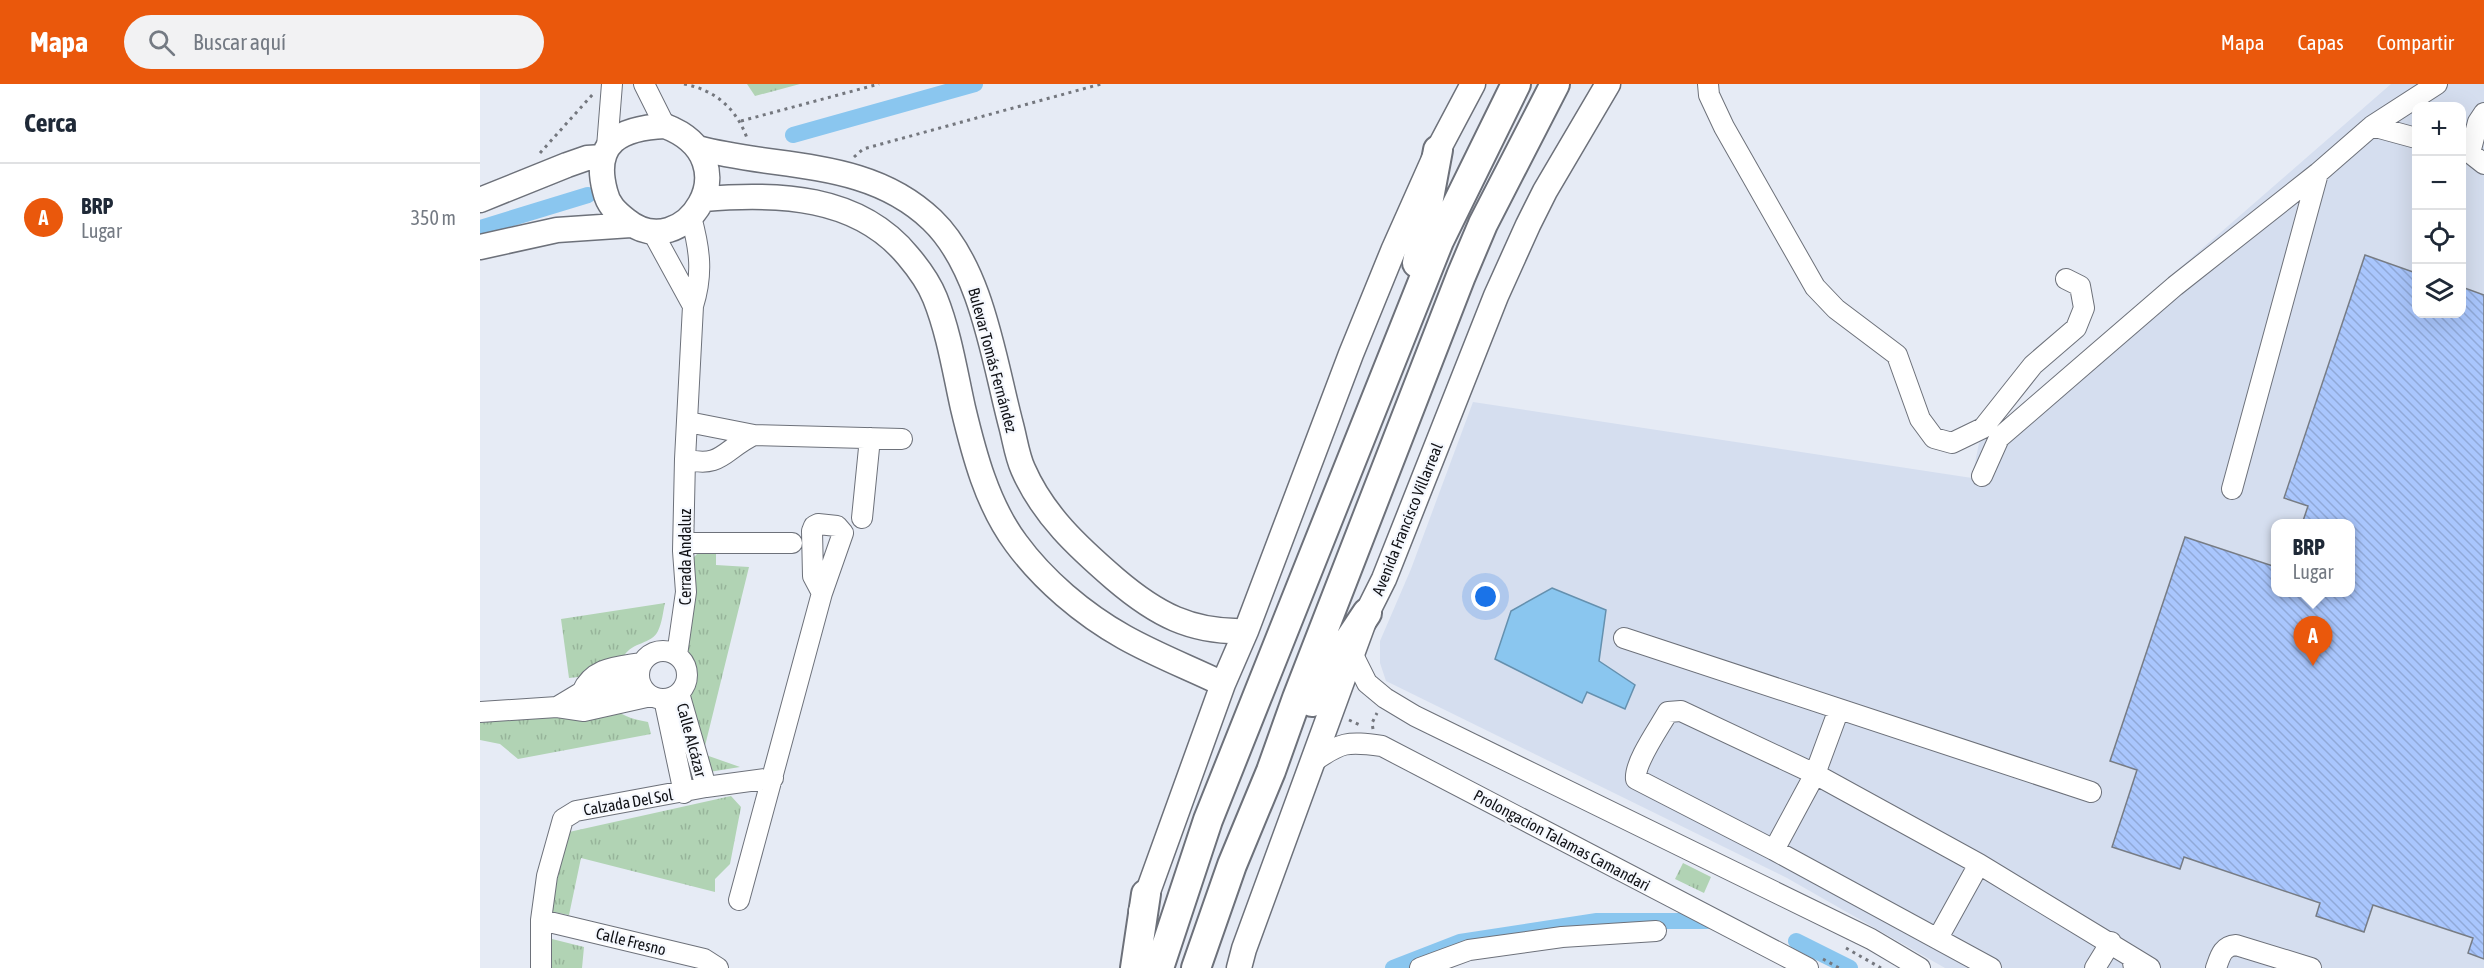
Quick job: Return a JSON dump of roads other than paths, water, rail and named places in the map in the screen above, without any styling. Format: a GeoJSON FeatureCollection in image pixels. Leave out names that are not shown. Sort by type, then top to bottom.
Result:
{"type":"FeatureCollection","features":[{"type":"Feature","properties":{"kind":"highway"},"geometry":{"type":"LineString","coordinates":[[1160,968],[1208,820],[1439,241],[1516,84]]}},
{"type":"Feature","properties":{"kind":"highway"},"geometry":{"type":"LineString","coordinates":[[1196,968],[1232,865],[1271,771],[1297,698],[1482,224],[1556,84]]}},
{"type":"Feature","properties":{"kind":"highway"},"geometry":{"type":"LineString","coordinates":[[1398,347],[1420,249],[1438,150]]}},
{"type":"Feature","properties":{"kind":"highway"},"geometry":{"type":"LineString","coordinates":[[1271,771],[1335,661],[1367,613]]}},
{"type":"Feature","properties":{"kind":"highway"},"geometry":{"type":"LineString","coordinates":[[1135,968],[1146,894]]}},
{"type":"Feature","properties":{"kind":"main road"},"geometry":{"type":"LineString","coordinates":[[1122,968],[1146,894],[1223,684],[1246,631],[1351,354],[1438,150],[1473,84]]}},
{"type":"Feature","properties":{"kind":"main road","name":"Avenida Francisco Villarreal"},"geometry":{"type":"LineString","coordinates":[[1239,968],[1367,613],[1384,579],[1496,296],[1545,191],[1608,84]]}},
{"type":"Feature","properties":{"kind":"main road"},"geometry":{"type":"LineString","coordinates":[[480,200],[605,152],[618,136],[634,129],[665,126],[680,132],[698,148],[707,163],[707,186],[697,208]]}},
{"type":"Feature","properties":{"kind":"main road","name":"Bulevar Tomás Fernández"},"geometry":{"type":"LineString","coordinates":[[698,148],[750,160],[793,163],[876,183],[912,204],[933,221],[955,247],[968,270],[980,305],[1022,467],[1052,520],[1074,543],[1135,596],[1166,616],[1192,627],[1218,632],[1246,631]]}},
{"type":"Feature","properties":{"kind":"main road"},"geometry":{"type":"LineString","coordinates":[[605,152],[603,182],[607,198],[614,211],[642,228]]}},
{"type":"Feature","properties":{"kind":"main road"},"geometry":{"type":"LineString","coordinates":[[480,247],[557,230],[672,228],[697,208],[742,196],[813,201],[865,220],[889,236],[914,263],[934,297],[945,330],[970,437],[980,468],[991,499],[1015,542],[1042,573],[1090,614],[1124,637],[1223,684]]}},
{"type":"Feature","properties":{"kind":"street"},"geometry":{"type":"LineString","coordinates":[[644,84],[665,126]]}},
{"type":"Feature","properties":{"kind":"street"},"geometry":{"type":"LineString","coordinates":[[1707,84],[1709,95],[1724,127],[1815,287],[1836,309],[1897,355],[1920,419],[1934,438],[1952,443],[1991,433],[2318,173],[2372,126],[2438,84]]}},
{"type":"Feature","properties":{"kind":"street"},"geometry":{"type":"LineString","coordinates":[[605,152],[612,86]]}},
{"type":"Feature","properties":{"kind":"street"},"geometry":{"type":"LineString","coordinates":[[2472,156],[2478,122],[2484,112]]}},
{"type":"Feature","properties":{"kind":"street"},"geometry":{"type":"LineString","coordinates":[[2372,126],[2412,137]]}},
{"type":"Feature","properties":{"kind":"street"},"geometry":{"type":"LineString","coordinates":[[2232,489],[2318,173]]}},
{"type":"Feature","properties":{"kind":"street","name":"Cerrada Andaluz"},"geometry":{"type":"LineString","coordinates":[[677,655],[686,602],[685,459],[693,306],[700,284],[697,208]]}},
{"type":"Feature","properties":{"kind":"street"},"geometry":{"type":"LineString","coordinates":[[642,228],[693,306]]}},
{"type":"Feature","properties":{"kind":"street"},"geometry":{"type":"LineString","coordinates":[[1982,476],[1991,433],[2033,365],[2076,328],[2084,308],[2080,286],[2066,279]]}},
{"type":"Feature","properties":{"kind":"street"},"geometry":{"type":"LineString","coordinates":[[688,422],[754,435],[902,439]]}},
{"type":"Feature","properties":{"kind":"street"},"geometry":{"type":"LineString","coordinates":[[685,459],[705,464],[716,461],[742,440],[754,435]]}},
{"type":"Feature","properties":{"kind":"street"},"geometry":{"type":"LineString","coordinates":[[862,518],[870,438]]}},
{"type":"Feature","properties":{"kind":"street"},"geometry":{"type":"LineString","coordinates":[[684,543],[792,543]]}},
{"type":"Feature","properties":{"kind":"street"},"geometry":{"type":"LineString","coordinates":[[739,900],[822,593]]}},
{"type":"Feature","properties":{"kind":"street"},"geometry":{"type":"LineString","coordinates":[[1624,638],[2091,792]]}},
{"type":"Feature","properties":{"kind":"street"},"geometry":{"type":"LineString","coordinates":[[662,650],[677,655],[687,669],[687,678],[655,686],[647,656],[662,650]]}},
{"type":"Feature","properties":{"kind":"street"},"geometry":{"type":"LineString","coordinates":[[1353,655],[1367,683],[1385,698],[1415,716],[1872,939],[1920,968]]}},
{"type":"Feature","properties":{"kind":"street","name":"Calle Alcázar"},"geometry":{"type":"LineString","coordinates":[[557,707],[582,692],[586,681],[594,674],[655,686]]}},
{"type":"Feature","properties":{"kind":"street","name":"Calle Alcázar"},"geometry":{"type":"LineString","coordinates":[[480,712],[557,707],[584,711],[655,686]]}},
{"type":"Feature","properties":{"kind":"street","name":"Calle Alcázar"},"geometry":{"type":"LineString","coordinates":[[655,686],[705,787]]}},
{"type":"Feature","properties":{"kind":"street","name":"Calle Alcázar"},"geometry":{"type":"LineString","coordinates":[[655,686],[684,793]]}},
{"type":"Feature","properties":{"kind":"street"},"geometry":{"type":"LineString","coordinates":[[1774,850],[1815,774],[1839,709]]}},
{"type":"Feature","properties":{"kind":"street"},"geometry":{"type":"LineString","coordinates":[[1991,968],[1774,850],[1636,779],[1644,754],[1668,712],[1681,711],[1815,774],[1979,864],[2111,942],[2133,962],[2150,968]]}},
{"type":"Feature","properties":{"kind":"street","name":"Prolongacion Talamas Camandari"},"geometry":{"type":"LineString","coordinates":[[1313,762],[1334,747],[1353,742],[1382,746],[1808,968]]}},
{"type":"Feature","properties":{"kind":"street","name":"Calzada Del Sol"},"geometry":{"type":"LineString","coordinates":[[541,968],[541,920],[547,876],[559,830],[566,816],[576,811],[684,793],[705,787],[773,778]]}},
{"type":"Feature","properties":{"kind":"street"},"geometry":{"type":"LineString","coordinates":[[1938,938],[1979,864]]}},
{"type":"Feature","properties":{"kind":"street","name":"Calle Fresno"},"geometry":{"type":"LineString","coordinates":[[541,920],[704,959],[718,968]]}},
{"type":"Feature","properties":{"kind":"street"},"geometry":{"type":"LineString","coordinates":[[1420,968],[1469,951],[1562,937],[1656,931]]}},
{"type":"Feature","properties":{"kind":"street"},"geometry":{"type":"LineString","coordinates":[[2095,968],[2111,942]]}},
{"type":"Feature","properties":{"kind":"street"},"geometry":{"type":"LineString","coordinates":[[2216,968],[2222,952],[2228,946],[2236,945],[2300,966]]}},
{"type":"Feature","properties":{"kind":"water"},"geometry":{"type":"Polygon","coordinates":[[[1552,588],[1606,610],[1599,661],[1635,685],[1625,709],[1587,692],[1582,703],[1495,659],[1511,611],[1552,588]]]}},
{"type":"Feature","properties":{"kind":"waterway"},"geometry":{"type":"LineString","coordinates":[[793,135],[975,84]]}},
{"type":"Feature","properties":{"kind":"waterway"},"geometry":{"type":"LineString","coordinates":[[480,228],[588,195]]}},
{"type":"Feature","properties":{"kind":"waterway"},"geometry":{"type":"LineString","coordinates":[[1393,968],[1460,942],[1597,921],[1707,921]]}},
{"type":"Feature","properties":{"kind":"waterway"},"geometry":{"type":"LineString","coordinates":[[1796,941],[1850,968]]}},
{"type":"Feature","properties":{"kind":"place","name":"BRP"},"geometry":{"type":"Point","coordinates":[2313,666]}}]}
